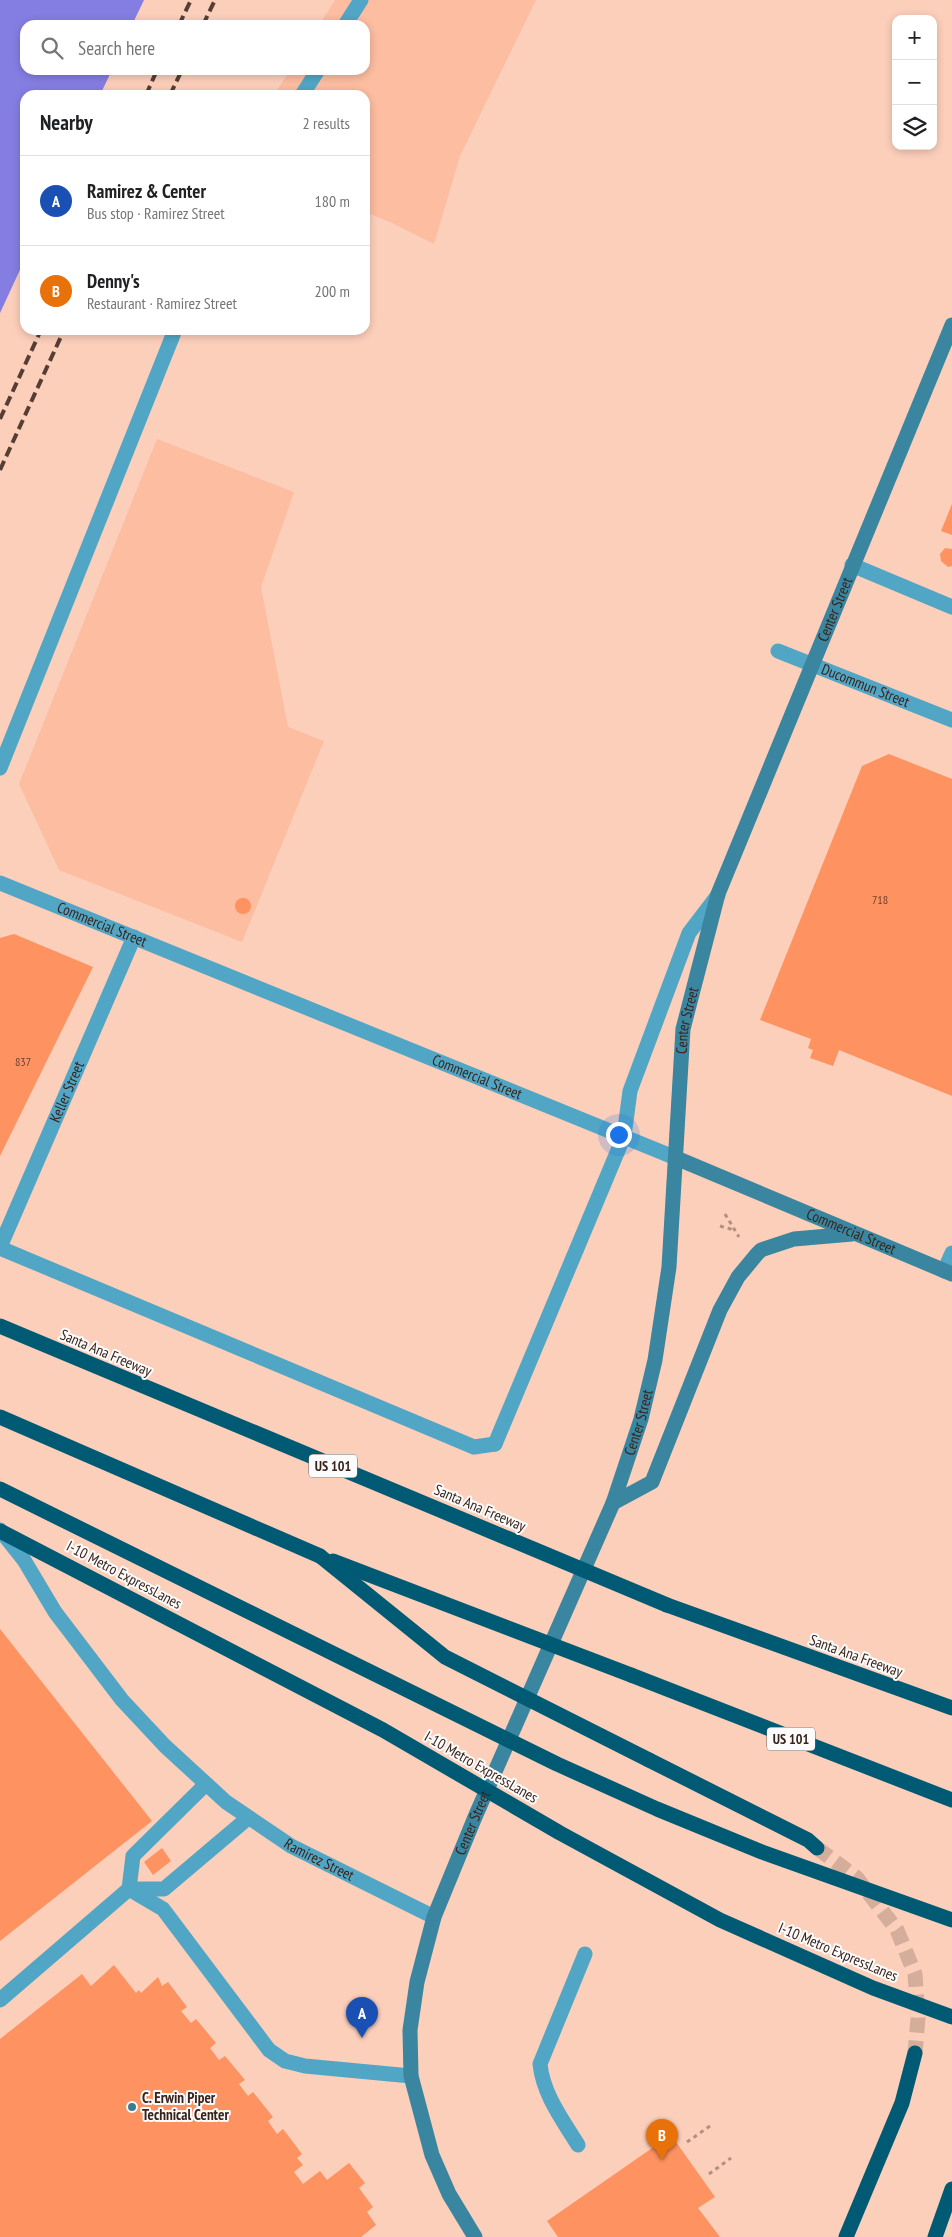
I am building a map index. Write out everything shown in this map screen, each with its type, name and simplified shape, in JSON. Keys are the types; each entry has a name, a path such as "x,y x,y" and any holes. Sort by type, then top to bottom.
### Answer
{"highway":[{"name":"Santa Ana Freeway","path":"0,1326 667,1605 952,1708"},
{"name":"US 101","path":"0,1417 320,1556 952,1800"},
{"name":"I-10 Metro ExpressLanes","path":"0,1489 557,1764 657,1809 762,1852 952,1920"},
{"name":"I-10 Metro ExpressLanes","path":"0,1530 383,1730 560,1834 720,1920 873,1988 952,2017"},
{"path":"320,1556 445,1657 808,1840 817,1848"},
{"path":"926,1700 952,1700"},
{"path":"846,2237 902,2103 915,2053"},
{"path":"935,2237 952,2189"}],"main road":[{"name":"Center Street","path":"434,1917 479,1808 613,1504 641,1419 655,1360 669,1267 683,1028 718,894 952,324"},
{"name":"Commercial Street","path":"676,1158 948,1273"},
{"path":"613,1504 652,1482 720,1310 738,1277 757,1254 761,1250 794,1239 852,1234"},
{"path":"434,1917 415,1992 410,2030 411,2076 432,2155 449,2194 475,2237"}],"street":[{"path":"348,20 361,0"},
{"path":"305,90 315,75"},
{"path":"0,768 173,335"},
{"path":"852,565 952,607"},
{"name":"Ducommun Street","path":"778,651 952,720"},
{"name":"Commercial Street","path":"0,883 676,1158"},
{"name":"Center Street","path":"0,1247 474,1447 496,1444 624,1136 630,1091 689,933 718,894"},
{"name":"Keller Street","path":"0,1247 134,937"},
{"path":"948,1273 952,1253"},
{"name":"Ramirez Street","path":"0,1530 24,1560 55,1612 122,1700 165,1746 226,1802 292,1846 434,1917"},
{"path":"129,1889 133,1856 206,1784"},
{"path":"0,2000 129,1889 164,1889 248,1818"},
{"path":"129,1889 163,1909 269,2050 285,2061 305,2066 411,2076"},
{"path":"578,2145 547,2092 541,2077 540,2064 585,1954"}],"path":[{"path":"725,1214 739,1237"},
{"path":"720,1226 734,1230"},
{"path":"687,2142 710,2126"},
{"path":"709,2174 731,2158"}],"shaded area":[{"path":"0,0 144,0 134,20 20,20 20,75 110,75 102,90 20,90 20,270 0,313"},
{"path":"335,0 536,0 460,156 434,244 370,214 370,90 277,90 287,75 370,75 370,20 322,20"},
{"path":"157,439 294,492 261,587 288,727 324,741 242,942 59,870 19,784"}],"building":[{"path":"952,504 952,535 941,531"},
{"path":"945,548 952,549 952,566 948,567 941,561 940,554"},
{"path":"889,754 952,779 952,1096 839,1050 833,1066 810,1058 813,1050 808,1048 811,1039 760,1020 862,766"},
{"path":"240,898 246,898 251,903 249,912 240,914 235,909 235,903"},
{"path":"14,934 93,967 0,1156 0,938"},
{"path":"0,1629 152,1821 0,1941"},
{"path":"162,1848 171,1861 153,1875 144,1862"},
{"name":"C. Erwin Piper Technical Center","path":"114,1965 136,1993 139,1990 141,1993 158,1977 162,1986 168,1982 187,2007 181,2011 191,2023 196,2019 216,2043 210,2048 219,2060 225,2056 245,2080 239,2084 248,2096 253,2092 273,2117 268,2121 277,2134 283,2129 302,2154 297,2158 303,2165 294,2172 303,2184 320,2171 327,2180 349,2163 365,2183 359,2188 373,2207 367,2212 376,2225 361,2237 0,2237 0,2039 82,1974 91,1986"},
{"path":"671,2135 715,2197 698,2208 720,2237 558,2237 547,2221"}],"tunnel":[{"path":"817,1848 857,1878 897,1930 915,1974 918,2018 915,2053"}],"railway":[{"path":"181,20 191,0"},
{"path":"205,20 215,0"},
{"path":"148,90 155,75"},
{"path":"172,90 180,75"},
{"path":"0,419 39,335"},
{"path":"0,470 62,335"}],"place":[{"name":"Ramirez & Center","path":"362,2038"},
{"name":"C. Erwin Piper Technical Center","path":"132,2107"},
{"name":"Denny's","path":"662,2160"}]}
